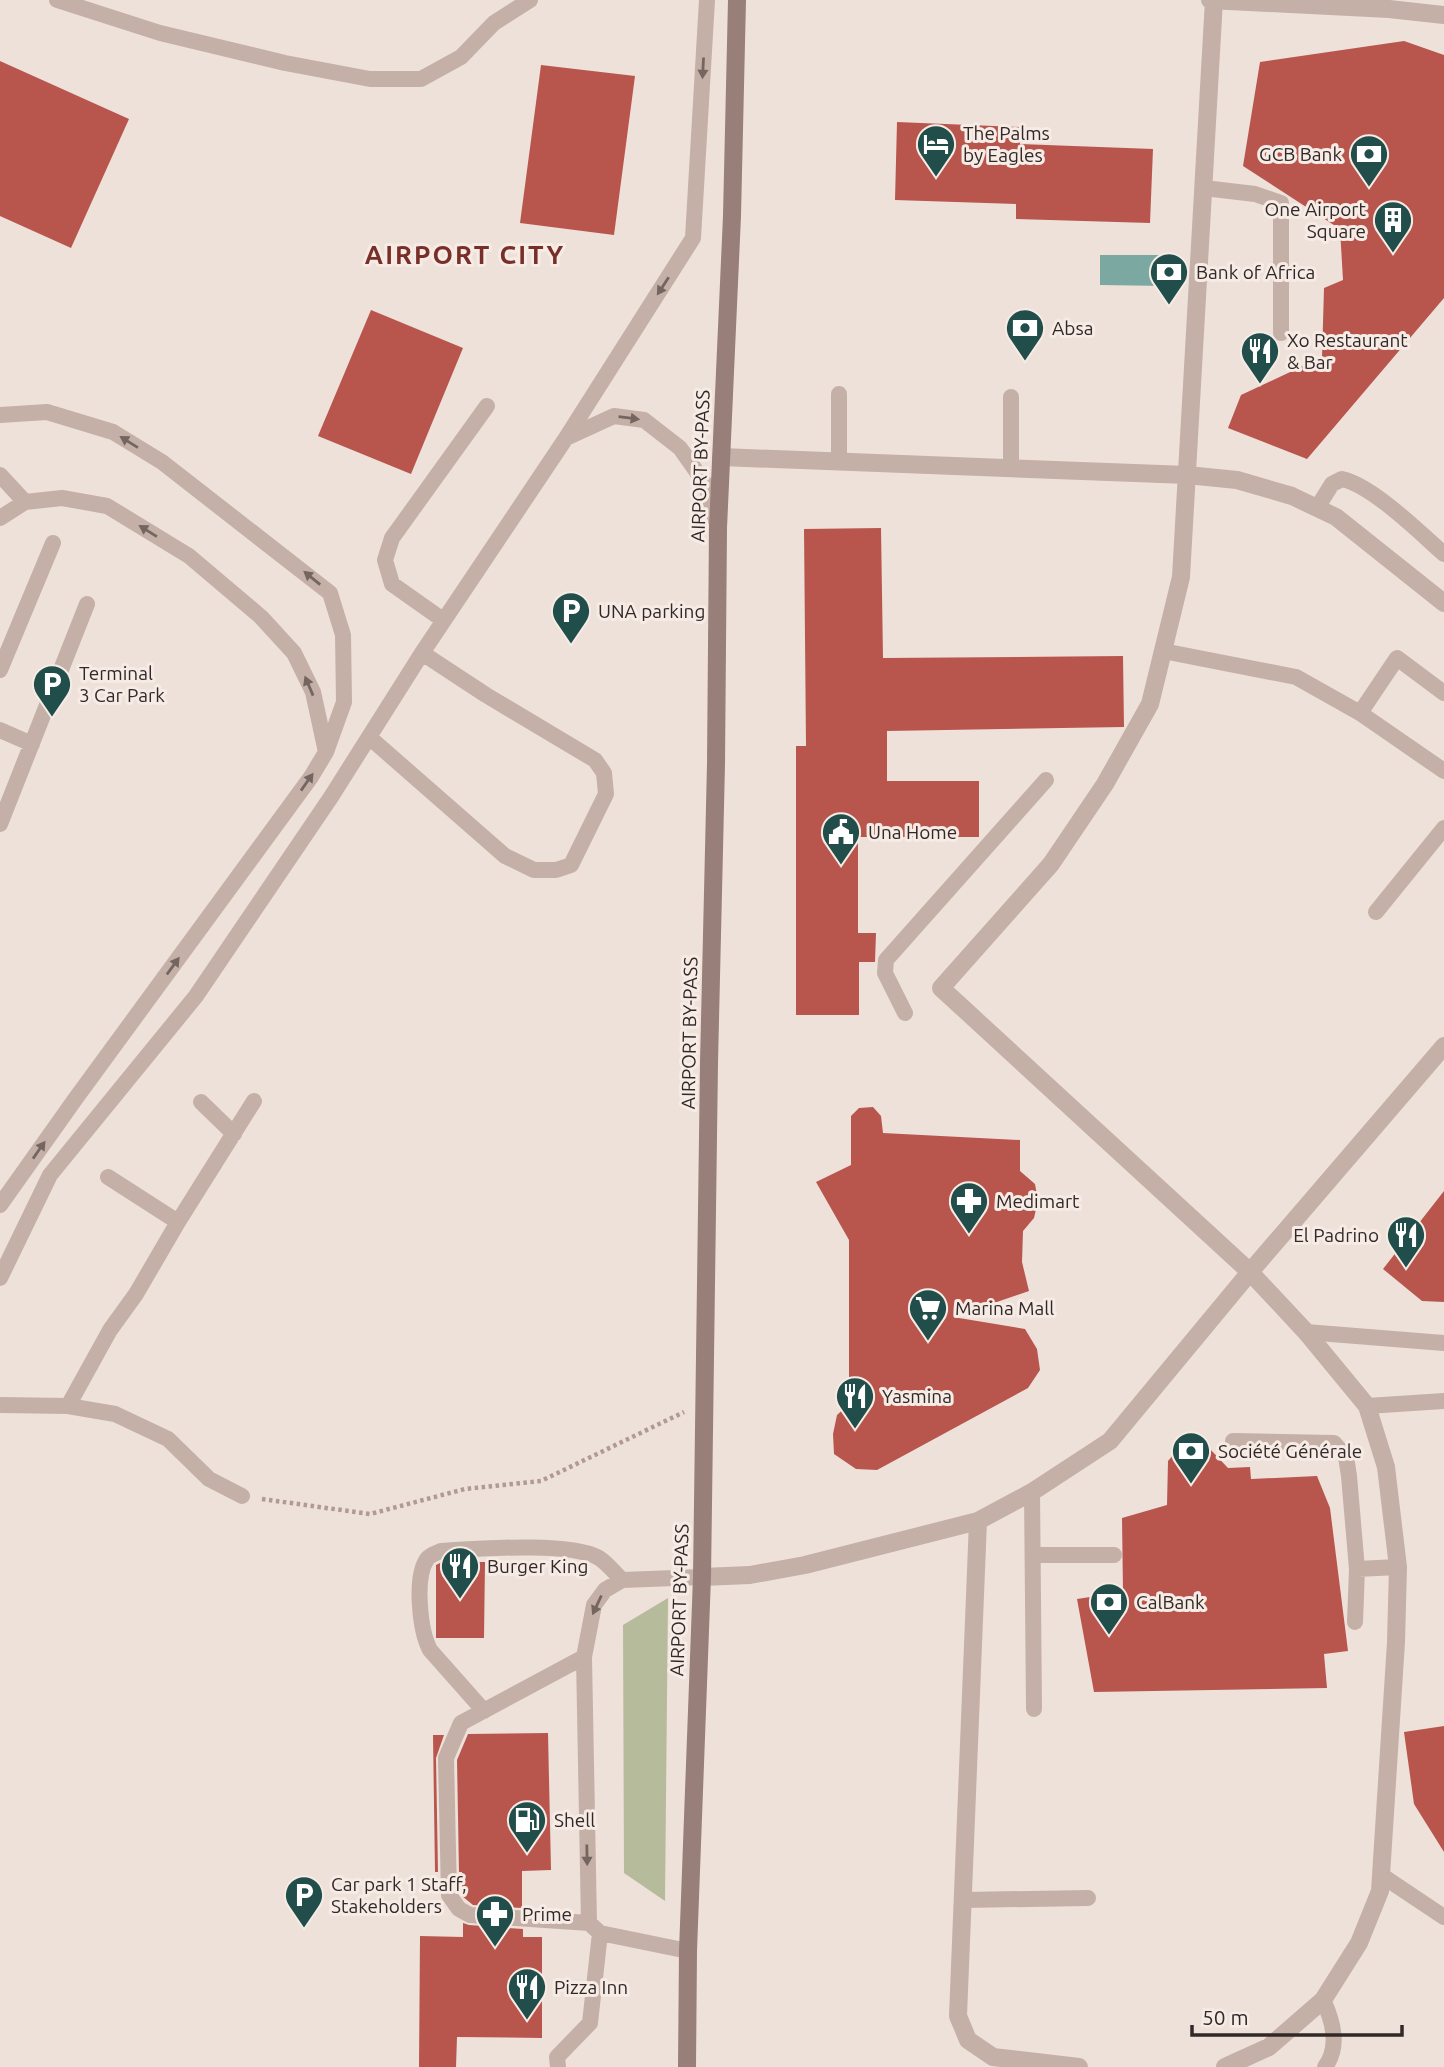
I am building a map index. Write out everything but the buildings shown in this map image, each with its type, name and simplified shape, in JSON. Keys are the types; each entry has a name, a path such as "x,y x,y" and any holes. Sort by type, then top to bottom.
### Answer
{"main road":[{"name":"AIRPORT BY-PASS","path":"687,2067 688,1951 702,1577 718,528 732,216 737,0"}],"street":[{"path":"1225,2067 1269,2047 1323,2000 1359,1943 1380,1891 1396,1642 1398,1567 1386,1467 1367,1406 1306,1332 1250,1272 942,988 1051,864 1105,784 1150,704 1181,577 1212,0 1389,9 1444,15"},
{"path":"721,457 1187,475 1237,480 1292,496 1336,517 1444,603"},
{"path":"702,1577 750,1575 805,1565 978,1521 1032,1492 1110,1441 1444,1045"},
{"path":"978,1521 958,2015 968,2040 993,2057 1079,2067"}],"lane":[{"path":"57,0 160,33 285,64 370,79 421,79 461,57 495,23 530,0"},
{"path":"0,1278 50,1175 196,996 331,797 693,239 707,0"},
{"path":"1204,188 1255,194 1282,203 1281,333"},
{"path":"839,394 839,461"},
{"path":"1011,468 1012,397"},
{"path":"443,621 392,584 385,560 393,538 487,406"},
{"path":"0,415 47,412 113,432 162,462 330,593 343,635 344,702 326,752 311,777 0,1205"},
{"path":"566,438 614,416 644,420 680,448 706,485 718,528"},
{"path":"0,475 25,502"},
{"path":"1317,508 1332,484 1342,479 1355,482 1397,513 1444,554"},
{"path":"0,518 25,502 62,498 107,506 189,556 261,617 294,653 313,692 326,752"},
{"path":"0,670 53,544"},
{"path":"0,824 87,604"},
{"path":"1163,651 1296,677 1360,713 1444,771"},
{"path":"369,737 505,856 534,870 556,870 571,865 606,794 604,773 595,760 422,653"},
{"path":"1360,713 1397,658 1444,693"},
{"path":"0,730 32,744"},
{"path":"905,1013 885,973 886,960 1046,780"},
{"path":"1376,912 1444,828"},
{"path":"68,1406 110,1330 136,1294 254,1101"},
{"path":"201,1102 234,1134"},
{"path":"108,1177 178,1222"},
{"path":"1306,1332 1444,1343"},
{"path":"1367,1406 1444,1401"},
{"path":"0,1405 68,1406 115,1414 168,1439 209,1479 242,1496"},
{"path":"1233,1441 1334,1443 1346,1457 1357,1569 1355,1622"},
{"path":"1032,1492 1034,1709"},
{"path":"484,1711 424,1640 420,1603 421,1573 428,1558 441,1550 572,1550 598,1557 622,1580"},
{"path":"1032,1555 1114,1555"},
{"path":"1357,1569 1398,1567"},
{"path":"558,2067 557,2057 590,2023 594,1928 584,1657 594,1605 605,1591 622,1580 702,1577"},
{"path":"584,1657 461,1723 446,1758 449,1895 459,1909 470,1915 594,1928 688,1951"},
{"path":"1381,1875 1444,1917"},
{"path":"962,1900 1088,1898"},
{"path":"1323,2000 1333,2020 1333,2057 1325,2067"}],"path":[{"path":"242,1496 370,1514 465,1489 541,1481 704,1403"}],"green space":[{"path":"668,1598 665,1901 624,1873 623,1625"}],"water":[{"path":"1100,255 1167,255 1167,286 1100,285"}],"place":[{"name":"The Palms by Eagles","path":"936,178"},
{"name":"GCB Bank","path":"1369,188"},
{"name":"One Airport Square","path":"1393,254"},
{"name":"Bank of Africa","path":"1169,306"},
{"name":"Absa","path":"1025,362"},
{"name":"Xo Restaurant & Bar","path":"1260,385"},
{"name":"UNA parking","path":"571,645"},
{"name":"Terminal 3 Car Park","path":"52,718"},
{"name":"Una Home","path":"841,866"},
{"name":"Medimart","path":"969,1235"},
{"name":"El Padrino","path":"1406,1269"},
{"name":"Marina Mall","path":"928,1342"},
{"name":"Yasmina","path":"855,1430"},
{"name":"Société Générale","path":"1191,1485"},
{"name":"Burger King","path":"460,1600"},
{"name":"CalBank","path":"1109,1636"},
{"name":"Shell","path":"527,1854"},
{"name":"Car park 1 Staff, Stakeholders","path":"304,1929"},
{"name":"Prime","path":"495,1948"},
{"name":"Pizza Inn","path":"527,2021"}],"district":[{"name":"AIRPORT CITY","path":"465,254"}]}
